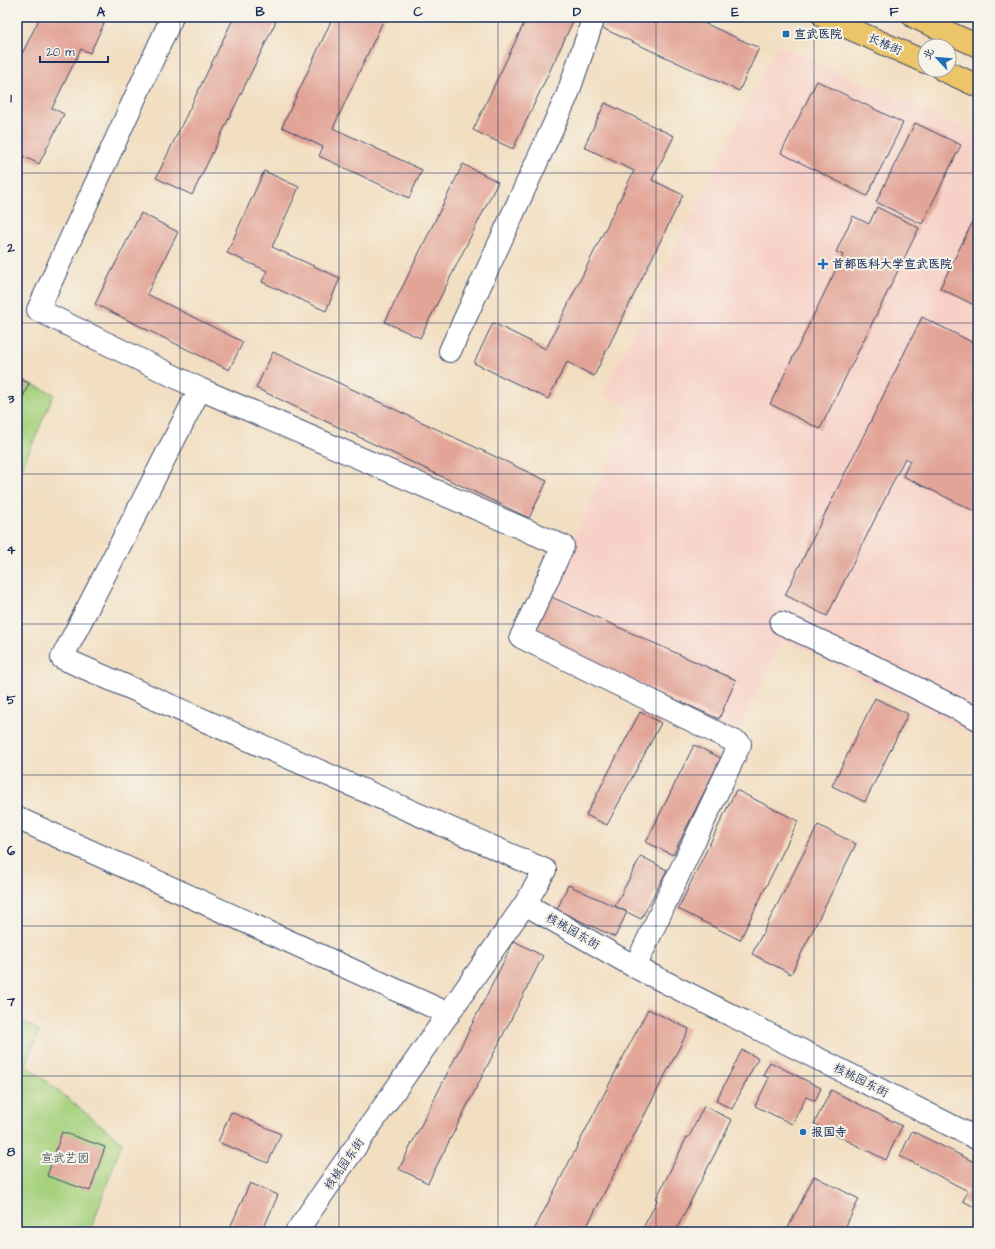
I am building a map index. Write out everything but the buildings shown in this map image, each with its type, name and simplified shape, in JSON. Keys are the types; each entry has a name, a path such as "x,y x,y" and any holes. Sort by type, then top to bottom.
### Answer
{"main road":[{"name":"长椿街","path":"824,17 917,58"},
{"path":"914,17 978,46"},
{"path":"957,76 978,86"}],"street":[{"path":"172,17 38,310 200,389 563,546 521,638 740,744 635,967"},
{"path":"450,351 567,96 594,17"},
{"path":"200,389 62,658 545,870 525,904"},
{"path":"781,623 856,658 978,719"},
{"path":"17,818 449,1014"},
{"name":"核桃园东街","path":"296,1232 525,904 635,967 978,1139"}],"shaded area":[{"name":"首都医科大学宣武医院","path":"777,45 978,134 978,737 783,639 737,734 528,636 633,409 603,394"}],"green space":[{"path":"17,378 54,394 17,480"},
{"name":"宣武艺园","path":"17,1018 39,1031 26,1065 122,1142 90,1232 17,1232"}],"place":[{"name":"宣武医院","path":"786,34"},
{"name":"首都医科大学宣武医院","path":"823,264"},
{"name":"报国寺","path":"803,1132"}]}
